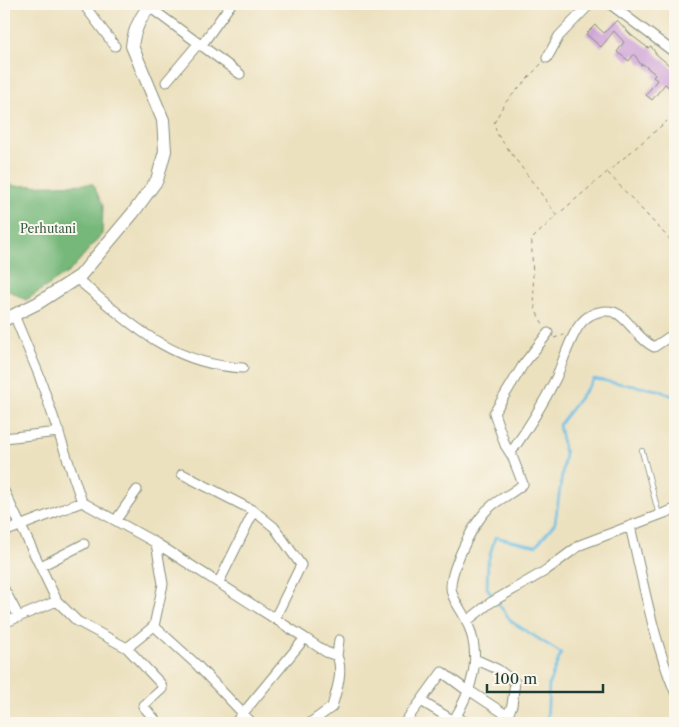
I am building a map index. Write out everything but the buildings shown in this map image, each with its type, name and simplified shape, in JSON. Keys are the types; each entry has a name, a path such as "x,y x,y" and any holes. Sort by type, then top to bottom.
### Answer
{"street":[{"path":"86,4 87,9 115,46"},
{"path":"166,82 199,45 231,4"},
{"path":"547,58 559,36 590,4"},
{"path":"610,4 675,53"},
{"path":"240,74 199,45 150,5 138,22 133,34 132,46 163,120 166,143 162,166 155,184 86,271 62,290 9,318 39,375 82,502 156,543 326,652 336,656 340,662 340,674 332,707 310,723"},
{"path":"77,279 140,330 175,352 217,367 243,368"},
{"path":"512,456 512,451 540,412 582,322 605,310 617,313 638,336 654,347 675,333"},
{"path":"454,720 470,691 475,659 474,640 451,588 453,574 481,516 503,496 523,484 512,456 505,445 494,413 523,365 548,333"},
{"path":"4,438 59,432"},
{"path":"182,474 254,511 274,527 300,563 275,618"},
{"path":"116,520 137,490"},
{"path":"4,491 57,600 77,621 127,648 162,687 143,706 158,723"},
{"path":"4,532 82,502"},
{"path":"467,621 490,602 545,571 580,545 675,509"},
{"path":"218,582 254,511"},
{"path":"630,526 657,640 673,679 675,692"},
{"path":"127,648 154,626 163,584 156,543"},
{"path":"41,566 84,544"},
{"path":"4,589 19,617"},
{"path":"4,623 57,600"},
{"path":"154,626 196,664 252,723"},
{"path":"235,723 305,638"},
{"path":"336,656 339,640"},
{"path":"404,723 442,672 470,691 506,720 512,705 515,686 513,680 475,659"},
{"path":"421,701 454,720 466,723"}],"lane":[{"path":"642,451 659,515"}],"path":[{"path":"547,58 504,104 494,123 497,134 556,216"},
{"path":"577,330 556,338 548,333 536,309 534,262 530,244 534,237 556,216 667,121"},
{"path":"607,172 675,245"}],"green space":[{"name":"Perhutani","path":"4,177 13,186 93,184 103,206 102,234 70,271 26,300 4,288"}],"waterway":[{"path":"494,598 487,588 488,562 495,537 536,546 555,523 565,454 559,425 594,379 658,390 675,397"},
{"path":"497,602 512,622 561,653 549,684 547,723"}]}
